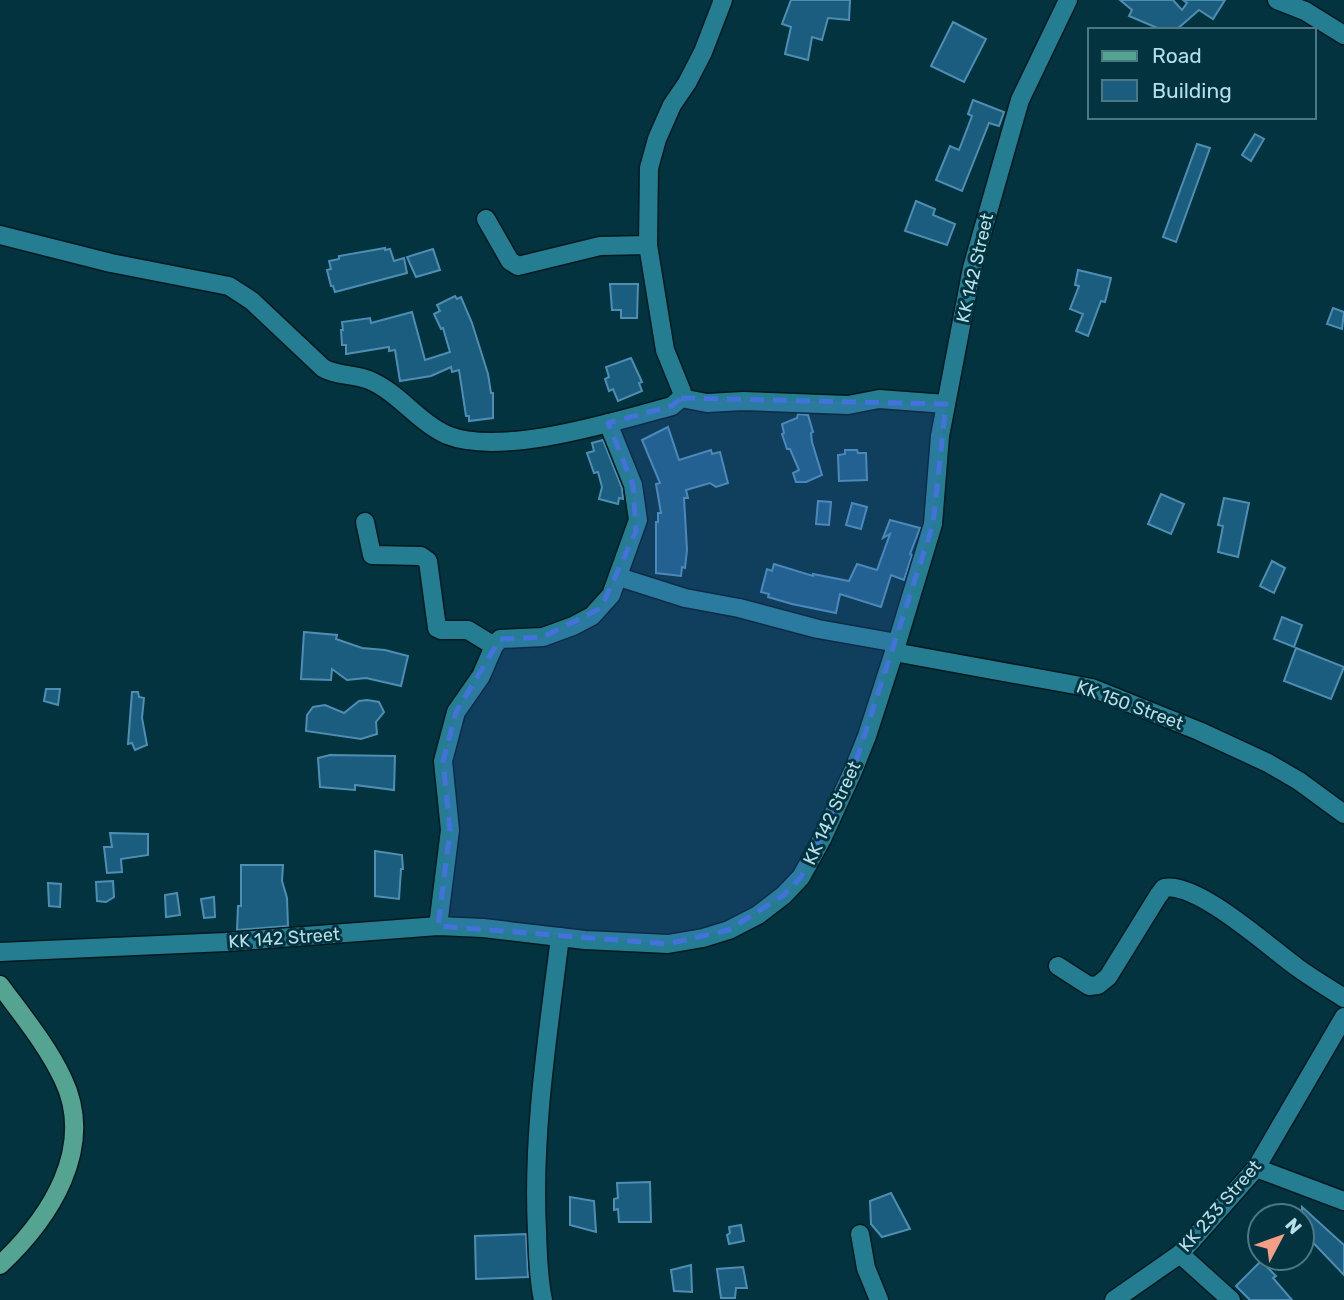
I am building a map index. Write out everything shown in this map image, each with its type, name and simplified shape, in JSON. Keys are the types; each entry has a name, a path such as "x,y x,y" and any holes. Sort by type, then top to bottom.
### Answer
{"main road":[{"path":"0,985 47,1051 64,1080 74,1112 74,1134 66,1175 58,1192 42,1218 0,1265"}],"street":[{"path":"0,235 111,263 229,286 252,301 329,372 369,380 435,428 460,439 536,439 672,406 681,398 682,392 665,350 648,244 649,168 657,139 672,105 703,52 723,0"},
{"name":"KK 142 Street","path":"0,952 226,942 438,926 668,944 729,930 758,915 785,895 801,877 812,858 853,771 896,648 933,524 940,436 972,268 1020,100 1068,0"},
{"path":"1277,0 1305,11 1344,35"},
{"path":"486,219 510,261 518,266 600,246 648,244"},
{"path":"681,398 707,403 743,401 848,405 879,399 946,404"},
{"path":"438,926 450,830 443,761 456,712 481,676 498,640 544,637 592,616 607,602 619,577 638,520 633,485 608,423"},
{"path":"365,522 372,555 421,556 428,561 437,628 468,630 494,646"},
{"name":"KK 150 Street","path":"619,577 685,598 739,608 896,648 1092,688 1199,731 1268,763 1333,804 1344,814"},
{"path":"1058,966 1089,986 1098,985 1108,977 1158,896 1164,888 1171,887 1190,892 1223,911 1299,969 1344,998"},
{"path":"543,1300 539,1281 535,1186 542,1080 560,937"},
{"name":"KK 233 Street","path":"1114,1300 1180,1254 1256,1168 1344,1017"},
{"path":"1256,1168 1344,1201"},
{"path":"860,1234 866,1268 879,1300"},
{"path":"1180,1254 1231,1300"}],"highlighted area":[{"path":"681,398 946,404 933,524 853,771 801,877 784,895 729,930 668,944 438,926 450,830 443,761 456,712 500,639 543,637 601,608 636,531 633,485 608,423 672,406"}],"building":[{"path":"791,0 850,0 849,20 828,18 822,40 812,37 808,60 785,54 791,27 782,24"},
{"path":"1120,0 1173,0 1182,10 1187,3 1183,0 1225,0 1213,19 1199,10 1178,28 1157,28 1129,16 1132,10"},
{"path":"953,22 986,39 964,82 931,66"},
{"path":"973,100 1004,112 999,126 989,123 962,191 936,180 950,146 959,150 972,116 968,114"},
{"path":"1255,134 1264,139 1251,161 1242,155"},
{"path":"1197,144 1210,148 1176,242 1163,237"},
{"path":"916,201 935,209 933,215 955,224 947,245 905,231"},
{"path":"390,249 394,261 404,258 407,273 335,292 327,270 331,269 329,261 339,259 339,256"},
{"path":"433,249 440,270 416,277 407,257"},
{"path":"1078,270 1111,278 1105,302 1101,301 1088,336 1076,331 1083,314 1070,309 1079,286 1075,285"},
{"path":"610,284 638,284 637,318 621,318 621,310 612,310"},
{"path":"455,296 457,299 461,297 472,323 488,374 493,393 493,418 469,421 459,370 452,372 451,367 431,376 400,381 395,350 389,351 389,347 346,354 346,345 342,345 342,322 370,318 371,323 412,312 425,360 450,352 443,328 441,329 434,314 440,311 437,305"},
{"path":"1333,308 1344,312 1342,329 1327,324"},
{"path":"631,358 642,382 639,383 642,391 618,401 613,389 609,391 605,379 609,377 606,367"},
{"path":"798,414 808,415 813,432 812,442 822,475 806,482 796,482 793,473 799,470 782,434 782,424 797,418"},
{"path":"668,427 679,460 711,450 712,454 720,452 728,483 716,487 710,483 686,490 688,498 684,498 687,550 681,576 656,573 656,522 658,513 661,513 656,484 660,483 642,440"},
{"path":"603,440 622,488 623,499 619,498 618,504 599,499 602,487 598,472 594,473 587,453 594,451 592,443"},
{"path":"845,450 866,453 867,480 839,481 838,455 845,454"},
{"path":"1161,494 1184,504 1171,534 1148,524"},
{"path":"1224,498 1249,503 1238,557 1218,552 1223,526 1218,525"},
{"path":"818,501 831,502 829,525 816,524"},
{"path":"852,503 867,507 861,529 846,525"},
{"path":"890,520 920,528 904,580 891,575 881,607 840,594 836,613 792,604 768,597 769,594 761,592 767,569 772,571 774,564 813,576 849,581 857,564 877,570 890,534 883,538"},
{"path":"1272,561 1285,568 1274,593 1260,586"},
{"path":"1282,617 1302,625 1294,647 1274,639"},
{"path":"304,632 337,635 336,639 362,648 408,656 401,686 366,678 347,680 332,669 331,680 301,679"},
{"path":"1296,648 1344,667 1331,699 1284,681"},
{"path":"46,689 60,689 58,705 44,701"},
{"path":"132,692 138,692 139,697 144,698 142,718 147,745 135,750 132,743 128,744"},
{"path":"359,701 379,702 384,712 376,722 377,734 361,739 306,731 307,715 313,707 325,705 344,713"},
{"path":"330,755 395,756 394,790 355,785 355,790 320,787 318,758"},
{"path":"110,833 148,834 148,855 121,859 122,872 107,873 104,847 112,847"},
{"path":"375,851 402,855 399,899 375,896"},
{"path":"241,865 283,865 282,881 287,898 288,926 237,930 238,906 241,906"},
{"path":"113,881 114,897 106,902 97,901 96,882"},
{"path":"48,883 61,884 60,907 49,906"},
{"path":"177,893 180,915 166,917 165,895"},
{"path":"214,897 215,917 204,918 201,899"},
{"path":"650,1182 651,1222 619,1222 618,1209 614,1210 614,1199 618,1198 617,1183"},
{"path":"891,1193 910,1229 882,1237 871,1224 870,1201"},
{"path":"570,1197 594,1201 596,1232 570,1225"},
{"path":"1316,1220 1344,1245 1344,1275 1316,1246"},
{"path":"741,1225 744,1241 729,1244 729,1227"},
{"path":"526,1234 528,1277 476,1279 475,1236"},
{"path":"691,1265 692,1292 674,1291 671,1270"},
{"path":"743,1267 747,1288 736,1288 735,1298 721,1298 717,1269"},
{"path":"1250,1272 1272,1272 1276,1276 1273,1278 1292,1300 1250,1300 1236,1286"}]}
